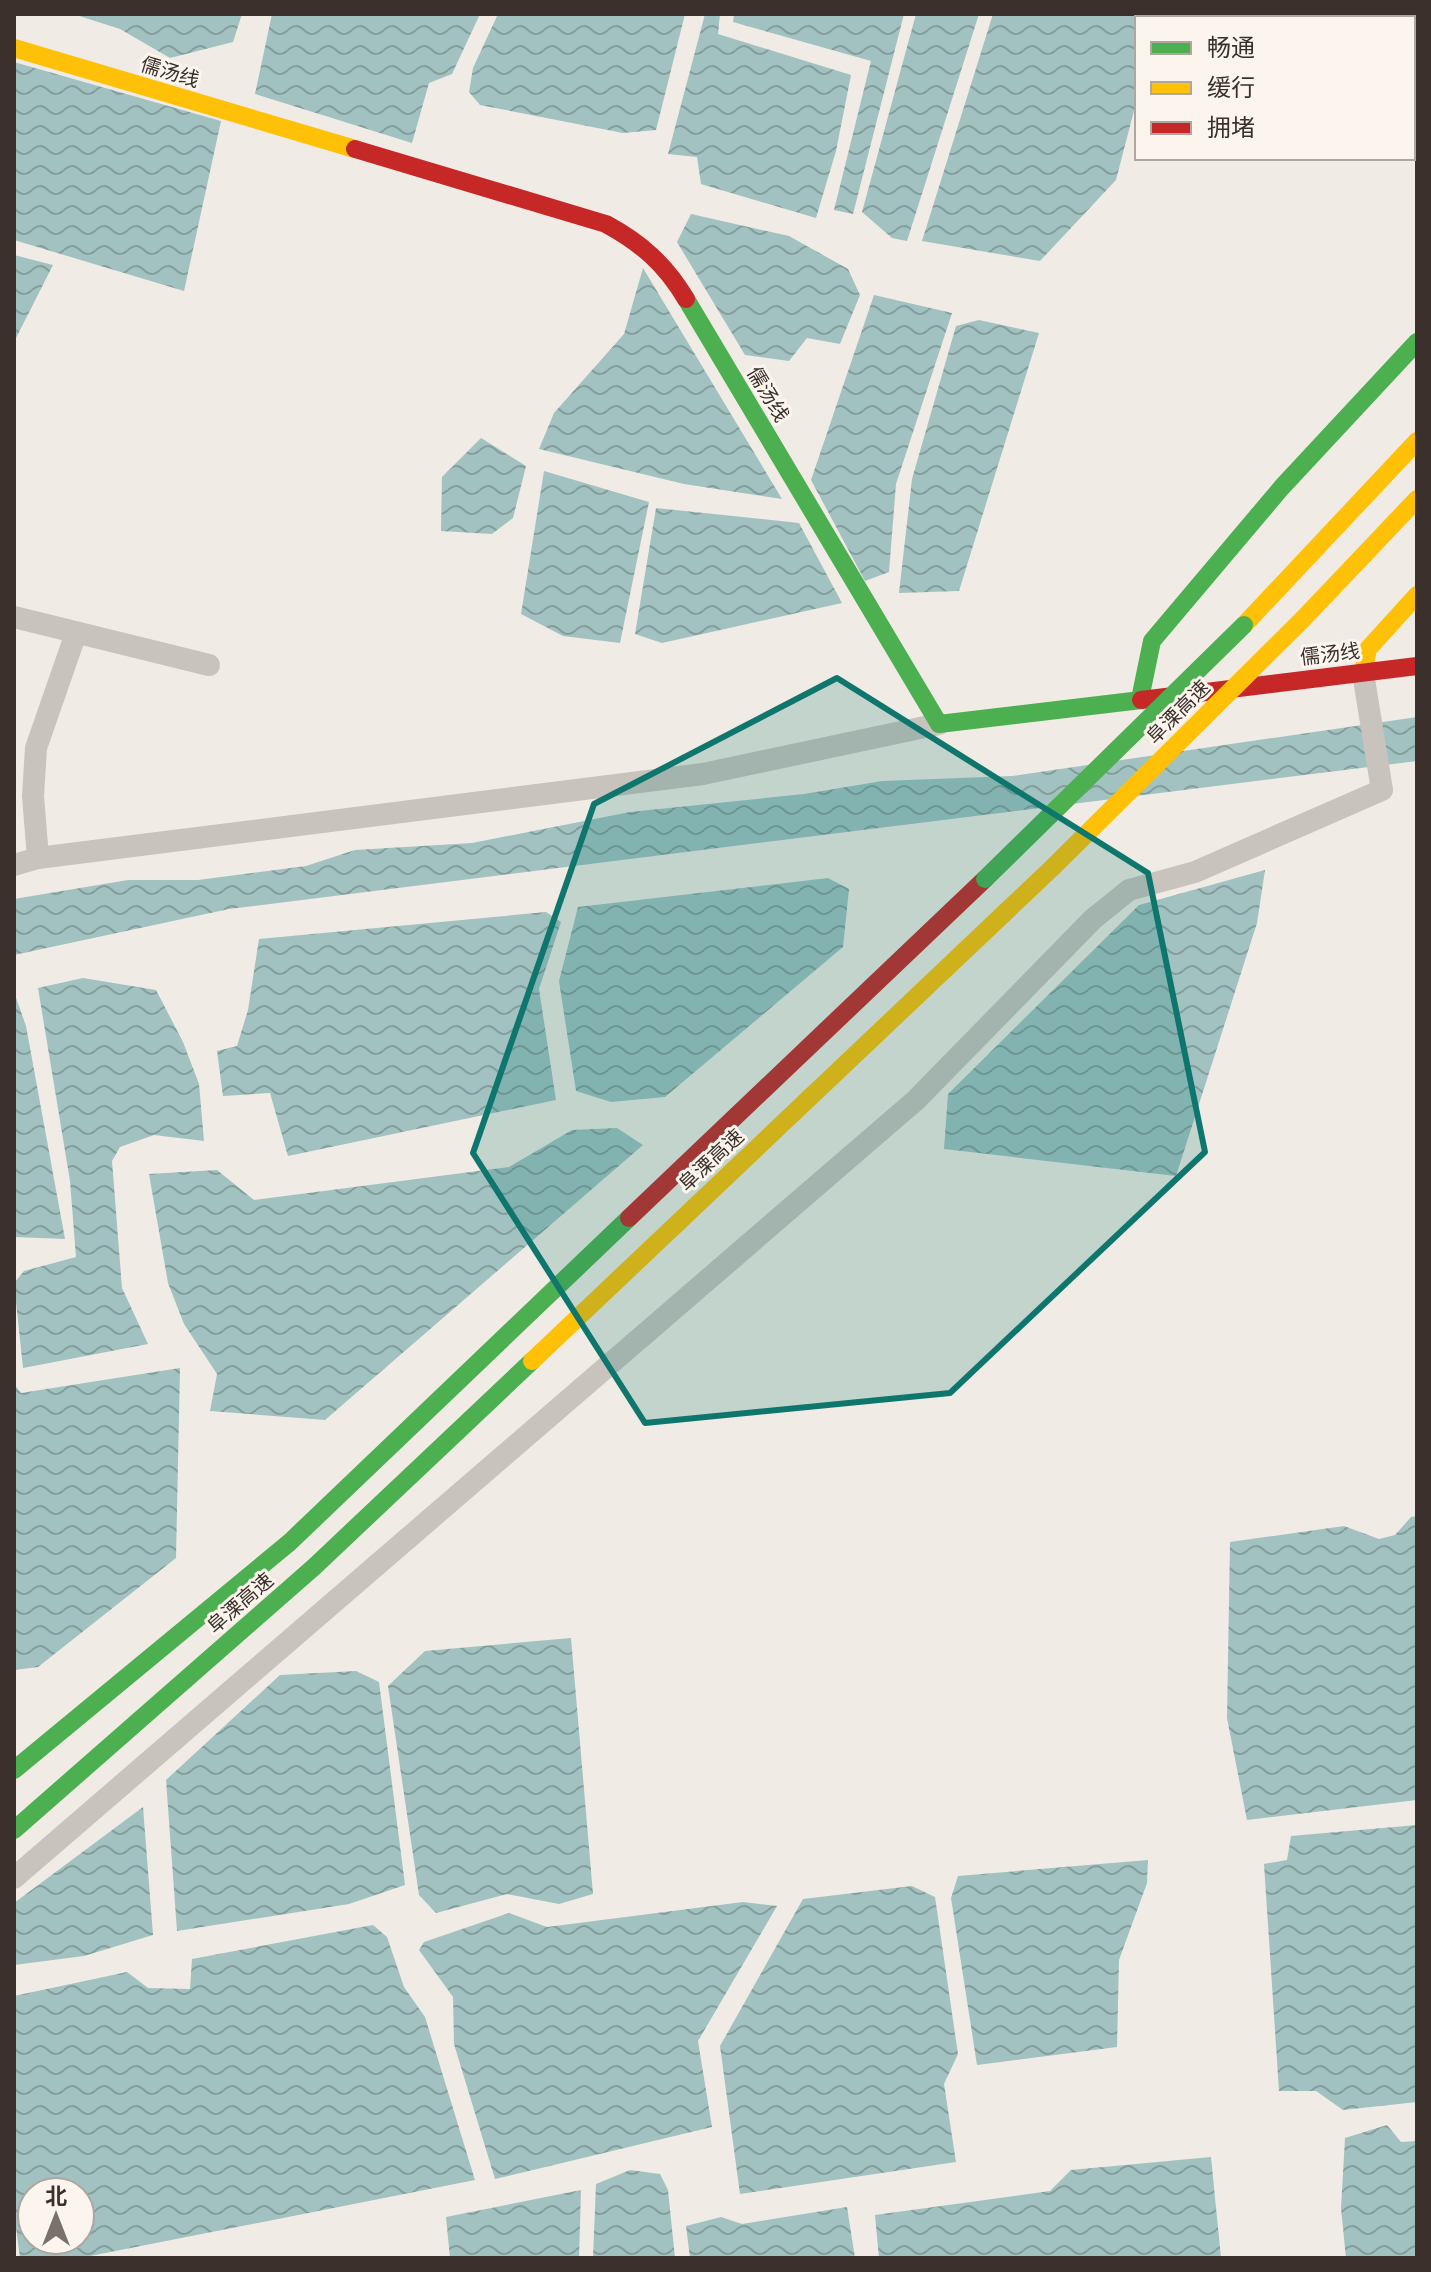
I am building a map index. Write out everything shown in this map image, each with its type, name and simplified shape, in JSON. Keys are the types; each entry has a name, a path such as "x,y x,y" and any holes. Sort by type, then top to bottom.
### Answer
{"main road":[{"name":"儒汤线","path":"14,48 606,224 642,244 674,279 939,724 1417,666"},
{"path":"1140,699 1152,641 1282,487 1417,342"},
{"name":"阜溧高速","path":"14,1770 290,1542 985,879 1244,625 1417,441"},
{"name":"阜溧高速","path":"14,1830 314,1567 1052,868 1303,619 1417,499"},
{"path":"1363,673 1368,649 1417,595"}],"street":[{"path":"14,617 209,665"},
{"path":"38,858 33,796 36,748 76,633"},
{"path":"14,1878 916,1100 1093,919 1129,890 1195,872 1382,790 1363,673"},
{"path":"14,865 38,858 703,774 939,724"}],"highlighted area":[{"path":"837,678 1148,873 1205,1152 950,1393 645,1423 473,1153 594,804"}],"water":[{"path":"73,14 242,14 233,42 170,58 120,29"},
{"path":"272,14 480,14 452,74 429,83 412,143 255,94"},
{"path":"498,14 685,14 656,130 623,133 480,105 469,92 473,68"},
{"path":"705,14 720,14 718,34 851,75 836,151 816,218 701,184 697,157 668,154"},
{"path":"734,14 904,14 853,214 834,210 871,61 733,22"},
{"path":"916,14 979,14 907,241 892,238 862,212"},
{"path":"993,14 1159,15 1135,16 1135,107 1116,180 1040,261 922,241"},
{"path":"1417,14 1417,52 1415,16 1334,16"},
{"path":"14,62 221,121 184,291 14,240"},
{"path":"691,214 789,236 848,269 860,295 840,344 807,338 789,361 745,355 677,242"},
{"path":"14,255 53,265 14,342"},
{"path":"643,268 782,499 684,484 539,449 554,413 624,334"},
{"path":"874,295 952,313 896,484 889,572 865,581 811,480"},
{"path":"979,320 1039,333 959,591 899,593 912,479 956,326"},
{"path":"481,438 526,466 513,518 492,534 441,531 442,477"},
{"path":"544,471 649,502 620,643 563,636 521,614"},
{"path":"656,508 799,523 842,603 662,643 635,634"},
{"path":"1417,717 1417,761 229,909 14,955 14,899 128,880 198,880 306,866 355,850 472,843 630,812 804,794 882,781 1012,776"},
{"path":"1265,870 1257,923 1176,1176 944,1149 948,1094 1139,905"},
{"path":"828,878 849,889 843,947 665,1097 611,1102 576,1091 559,981 578,907"},
{"path":"546,912 561,922 539,989 556,1100 288,1156 270,1093 223,1096 217,1051 237,1046 248,1010 259,939"},
{"path":"83,978 156,990 183,1042 199,1084 204,1141 154,1135 120,1147 112,1161 122,1288 148,1344 23,1368 14,1283 24,1271 76,1257 70,1181 38,988"},
{"path":"14,992 26,1026 65,1239 14,1237"},
{"path":"617,1128 643,1145 325,1420 210,1411 217,1374 184,1324 168,1283 149,1174 217,1170 254,1200 509,1167 572,1130"},
{"path":"180,1368 176,1558 38,1667 14,1670 14,1384 21,1393"},
{"path":"1417,1516 1417,1800 1247,1820 1227,1718 1230,1542 1344,1526 1379,1539 1395,1535 1411,1517"},
{"path":"571,1638 593,1894 559,1904 507,1894 436,1913 419,1895 388,1686 425,1651"},
{"path":"356,1671 379,1682 405,1885 349,1904 177,1931 166,1780 280,1675"},
{"path":"143,1807 153,1935 84,1956 14,1965 14,1903"},
{"path":"1417,1825 1417,2102 1343,2110 1316,2091 1279,2091 1264,1864 1287,1860 1291,1836"},
{"path":"1148,1860 1147,1883 1119,1960 1117,2047 977,2065 951,1898 958,1876"},
{"path":"912,1886 935,1897 958,2054 944,2084 956,2162 740,2194 720,2046 803,1899"},
{"path":"743,1902 777,1906 698,2041 712,2127 495,2179 454,2044 453,1997 419,1950 424,1942 509,1913 547,1927"},
{"path":"373,1925 387,1937 404,1987 425,2017 475,2180 96,2255 96,2176 16,2176 16,2228 14,1996 127,1972 148,1988 190,1989 192,1959"},
{"path":"1387,2125 1401,2142 1417,2141 1417,2258 1346,2258 1341,2208 1345,2138"},
{"path":"1211,2157 1221,2258 879,2258 875,2215 1050,2191 1071,2170"},
{"path":"630,2170 660,2174 668,2190 675,2258 593,2258 596,2184"},
{"path":"581,2190 579,2258 450,2258 446,2217"},
{"path":"847,2207 855,2258 690,2258 686,2226 721,2217 742,2224"},
{"path":"20,2256 90,2256 80,2258"}],"traffic: fast":[{"path":"686,299 939,724 1141,700"},
{"path":"1140,699 1152,641 1282,487 1417,342"},
{"path":"985,879 1244,625"},
{"path":"14,1770 290,1542 629,1218"},
{"path":"14,1830 314,1567 532,1361"}],"traffic: slow":[{"path":"14,48 355,149"},
{"path":"1244,625 1417,441"},
{"path":"1303,619 1417,499"},
{"path":"1363,673 1368,649 1417,595"},
{"path":"1052,868 1303,619"},
{"path":"532,1361 1052,868"}],"traffic: jam":[{"path":"355,149 606,224 651,256 670,275 686,299"},
{"path":"1141,700 1417,666"},
{"path":"629,1218 985,879"}]}
